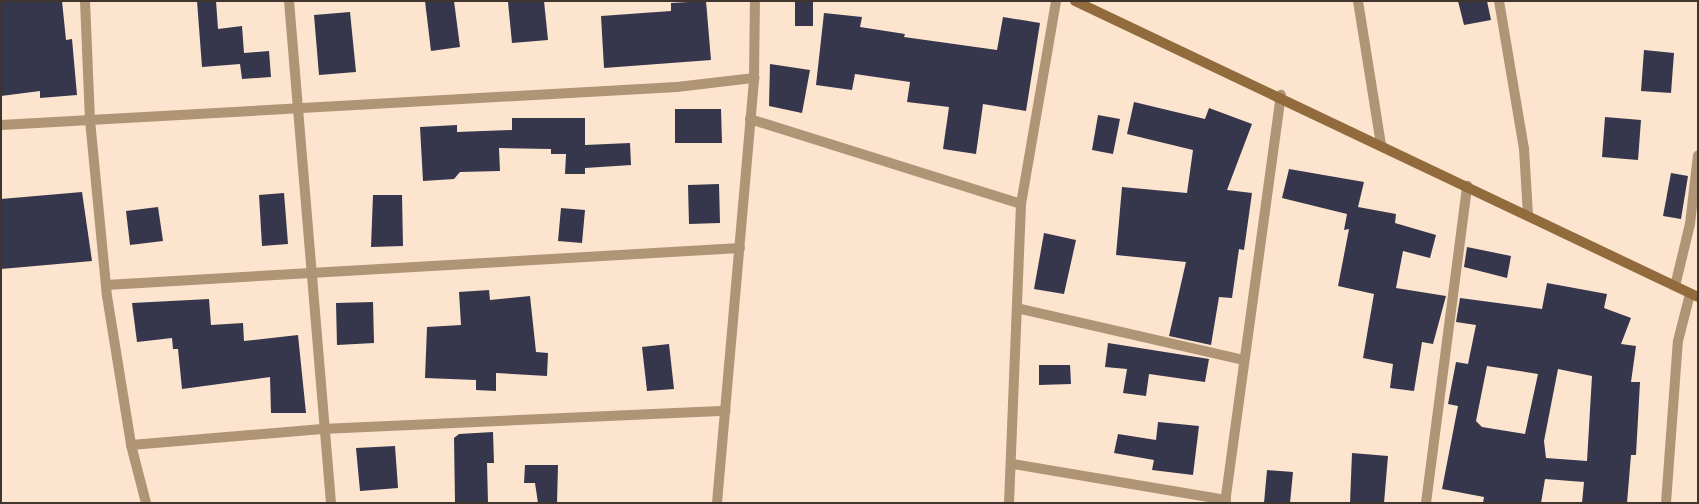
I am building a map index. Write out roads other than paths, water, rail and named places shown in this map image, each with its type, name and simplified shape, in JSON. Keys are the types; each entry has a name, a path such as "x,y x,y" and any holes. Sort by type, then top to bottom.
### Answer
{"street":[{"path":"85,1 90,120 106,285 131,445 146,503"},
{"path":"289,1 322,429 332,503"},
{"path":"717,503 754,78 755,1"},
{"path":"1009,503 1013,464 1021,204 1056,1"},
{"path":"1075,1 1281,95 1694,295 1678,340 1666,503"},
{"path":"1358,1 1381,144"},
{"path":"1499,1 1524,148 1528,215"},
{"path":"1,125 678,87 754,78"},
{"path":"1013,464 1225,501 1281,95"},
{"path":"750,118 1021,204"},
{"path":"1675,286 1690,224 1698,155"},
{"path":"1426,503 1468,186"},
{"path":"106,285 740,248"},
{"path":"1017,308 1244,360"},
{"path":"131,445 322,429 726,411"}]}
